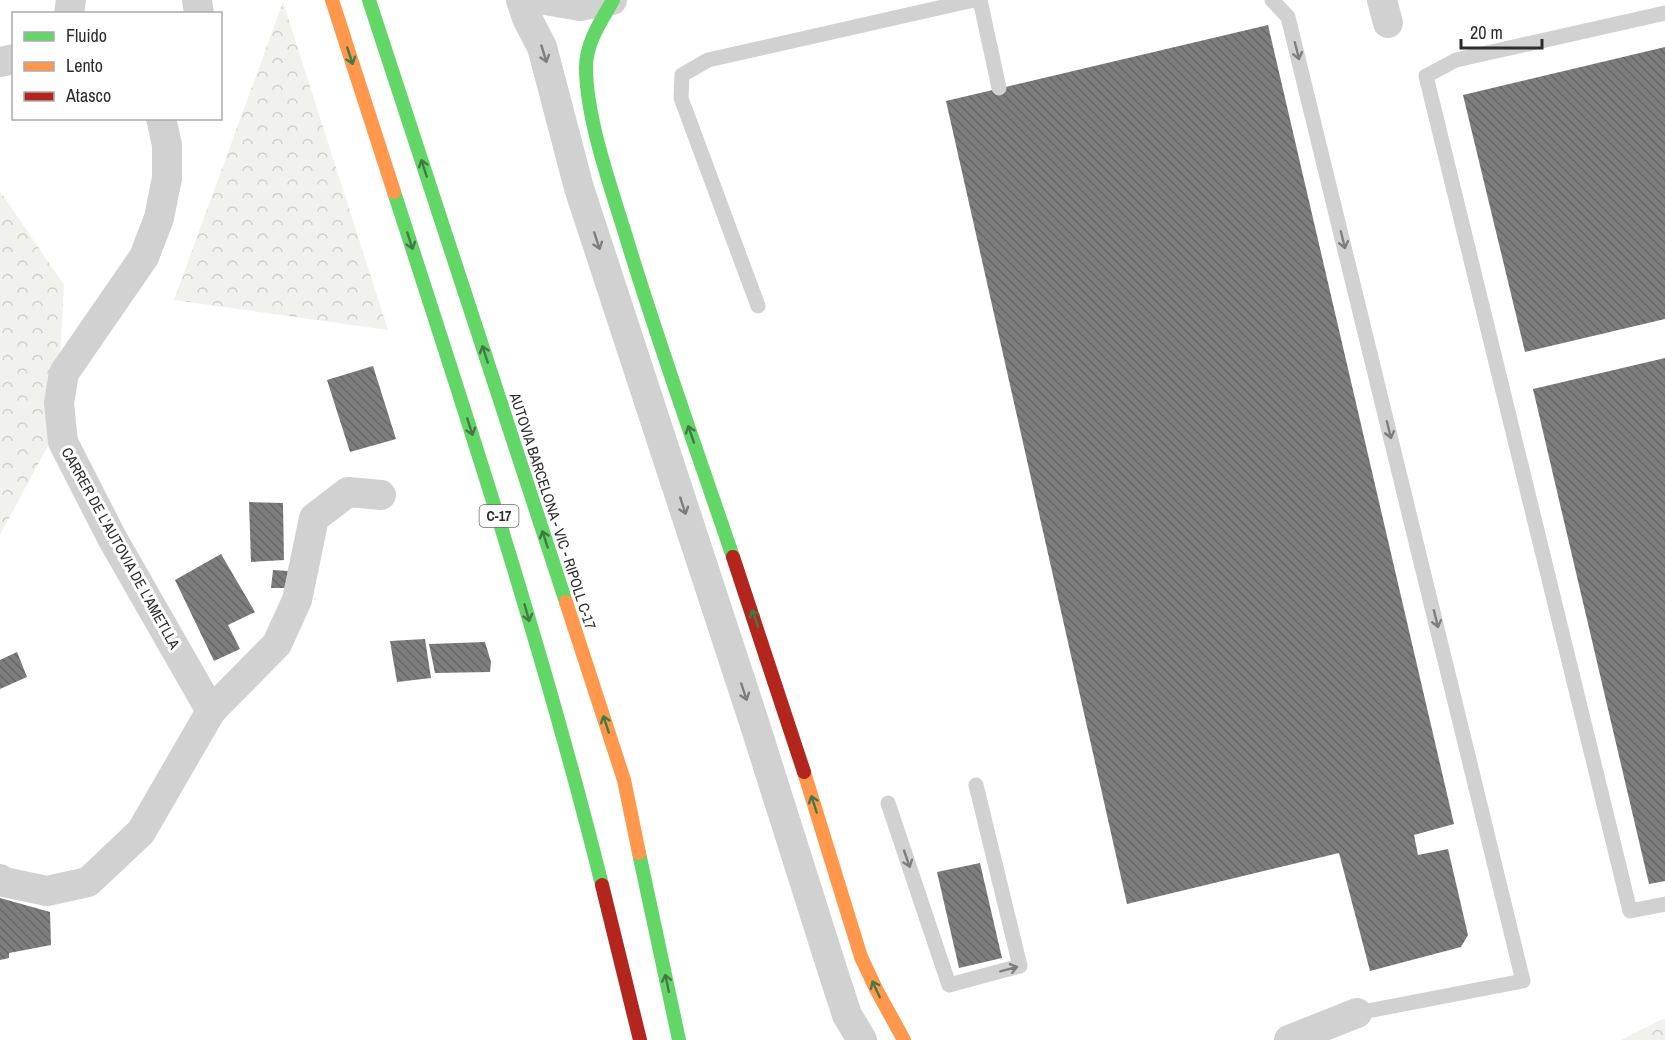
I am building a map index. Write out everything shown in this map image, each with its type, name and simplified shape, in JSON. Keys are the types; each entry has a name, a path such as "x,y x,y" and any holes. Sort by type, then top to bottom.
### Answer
{"main road":[{"name":"C-17","path":"332,0 495,504 583,808 640,1040"},
{"name":"AUTOVIA BARCELONA - VIC - RIPOLL C-17","path":"369,0 624,780 679,1040"},
{"path":"612,0 592,38 586,65 590,105 608,178 648,309 770,664 854,935 880,999 904,1040"}],"street":[{"path":"521,0 527,18 542,47 579,188 754,722 834,975 848,1015 862,1040"},
{"path":"545,0 580,6 612,0"},
{"name":"CARRER DE L'AUTOVIA DE L'AMETLLA","path":"161,120 167,145 167,178 159,218 144,257 64,373 59,403 63,442 112,538 211,711"},
{"path":"0,879 3,882 47,891 88,882 141,832 211,711 277,644 297,600 314,518 348,492 381,495"},
{"path":"1289,1040 1357,1013"}],"lane":[{"path":"758,306 681,98 682,75 708,60 974,0"},
{"path":"980,0 999,88"},
{"path":"1272,0 1288,17 1523,981 1357,1013"},
{"path":"1665,13 1456,60 1426,76 1630,911 1665,904"},
{"path":"888,803 949,985 1020,966 976,785"}],"green space":[{"path":"283,2 388,330 174,300"},
{"path":"0,191 64,285 56,431 0,535"},
{"path":"1665,1018 1665,1040 1621,1040"}],"building":[{"path":"1268,25 1454,824 1414,835 1418,855 1448,849 1468,935 1461,947 1370,971 1339,853 1127,904 946,101"},
{"path":"1665,47 1665,319 1525,352 1463,95"},
{"path":"1665,358 1665,881 1649,884 1533,389"},
{"path":"373,366 396,439 350,452 327,380"},
{"path":"249,502 283,503 284,560 251,562"},
{"path":"221,554 255,612 228,625 240,649 214,661 175,580"},
{"path":"273,570 289,571 288,588 271,588"},
{"path":"425,639 431,678 397,682 390,641"},
{"path":"485,642 491,662 490,672 435,673 429,644"},
{"path":"17,652 27,677 0,689 0,660"},
{"path":"980,863 1002,958 959,968 937,872"},
{"path":"0,898 50,912 51,945 9,953 9,958 0,960"}],"traffic: fast":[{"path":"369,0 566,602"},
{"path":"613,0 595,32 587,58 587,86 594,127 605,170 650,312 733,557"},
{"path":"394,192 530,623 602,885"},
{"path":"639,853 679,1040"}],"traffic: slow":[{"path":"332,0 394,192"},
{"path":"566,602 624,780 639,853"},
{"path":"804,772 861,957 904,1040"}],"traffic: jam":[{"path":"733,557 804,772"},
{"path":"602,885 640,1040"}]}
